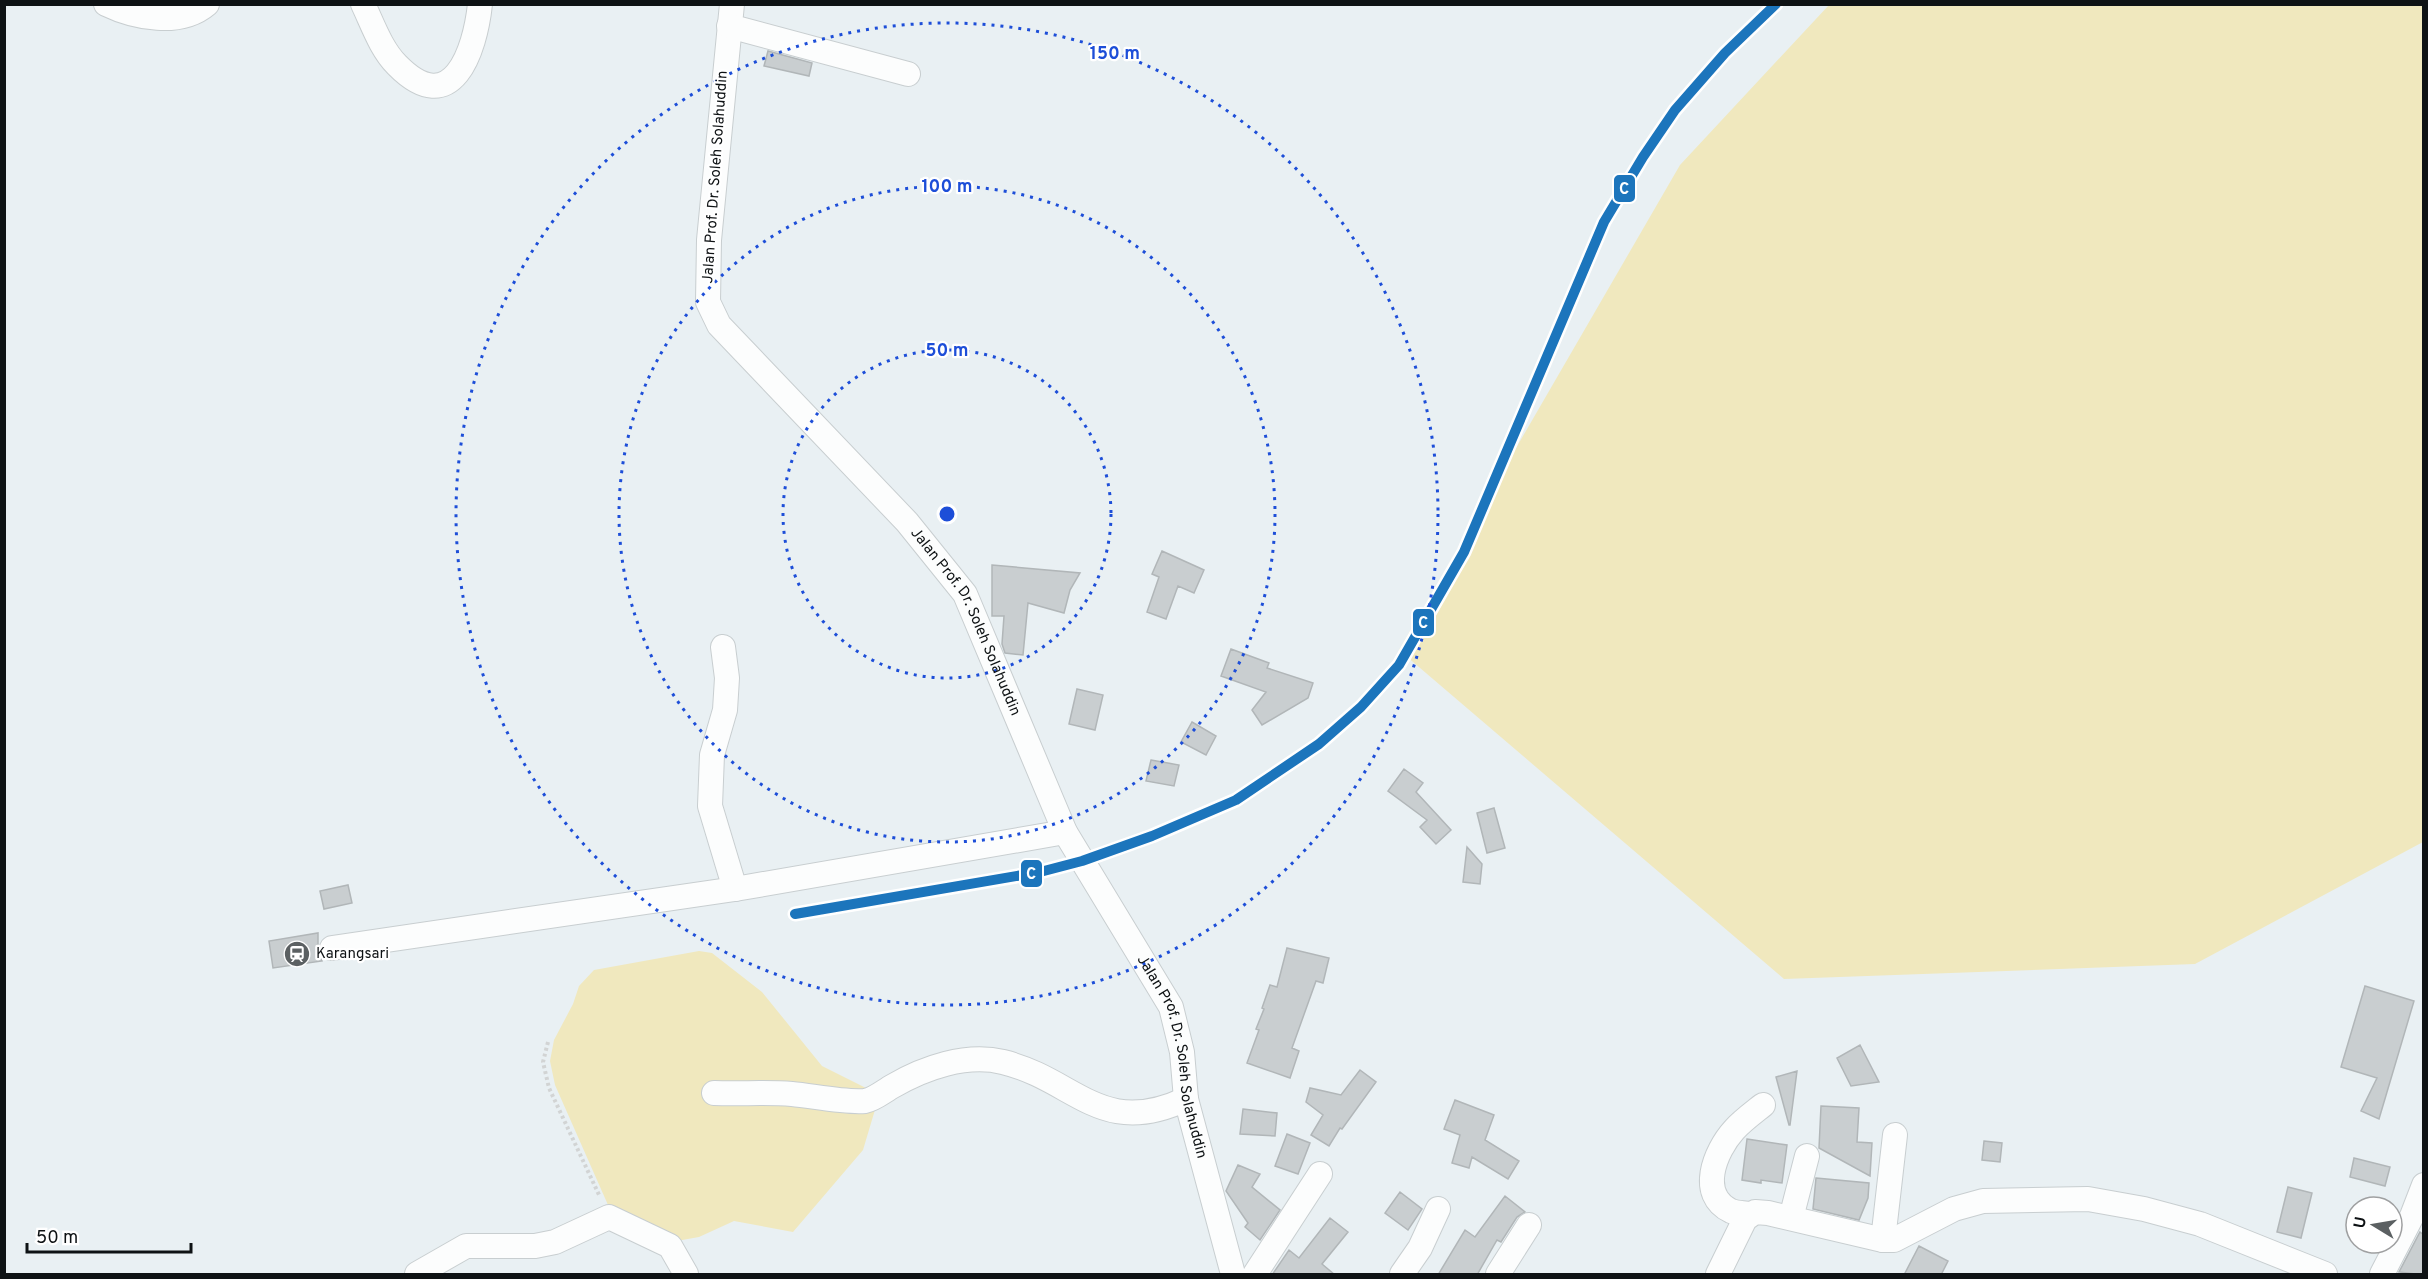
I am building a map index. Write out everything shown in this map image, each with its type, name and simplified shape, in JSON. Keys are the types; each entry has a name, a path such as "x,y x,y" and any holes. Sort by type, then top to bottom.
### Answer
{"street":[{"path":"106,4 142,16 175,19 200,10 207,4"},
{"path":"363,4 383,48 397,65 411,77 427,84 441,85 453,80 471,52 477,31 480,4"},
{"path":"730,15 908,74"},
{"name":"Jalan Prof. Dr. Soleh Solahuddin","path":"730,15 709,240 708,302 719,325 907,522 965,594 1065,832 1171,1007 1182,1052 1186,1099 1233,1275"},
{"path":"723,647 727,678 725,710 712,755 710,806 735,889"},
{"path":"332,948 735,889 1065,832"},
{"path":"714,1093 788,1094 865,1101 924,1071 951,1063 975,1060 1002,1062 1091,1103 1120,1112 1141,1113 1167,1107 1186,1099"},
{"path":"1763,1105 1734,1130 1712,1170 1712,1191 1719,1202 1731,1211 1749,1214 1761,1212 1883,1240 1894,1240 1906,1236 1954,1209 1983,1201 2088,1199 2144,1209 2200,1224 2325,1275"},
{"path":"1883,1240 1895,1135"},
{"path":"1791,1218 1807,1156"},
{"path":"1255,1275 1320,1174"},
{"path":"2382,1275 2412,1216 2424,1185"},
{"path":"1402,1275 1424,1240 1438,1209"},
{"path":"1718,1275 1749,1214"},
{"path":"417,1275 466,1246 535,1246 555,1242 609,1217 670,1246 686,1275"},
{"path":"1498,1275 1530,1225"}],"path":[{"path":"548,1042 543,1062 549,1088 609,1217"}],"shaded area":[{"path":"1829,5 2423,5 2423,842 2195,964 1784,979 1399,650 1680,165"},
{"path":"699,951 712,953 762,992 822,1066 870,1090 877,1103 863,1150 793,1232 734,1221 699,1237 671,1242 612,1214 555,1085 550,1061 554,1040 573,1004 579,986 594,970"}],"building":[{"path":"768,51 812,63 809,76 764,66"},
{"path":"1162,551 1204,570 1194,593 1178,586 1166,619 1147,612 1159,577 1152,574"},
{"path":"992,565 1080,573 1070,590 1064,613 1028,603 1023,655 1005,653 1002,644 1004,616 992,616"},
{"path":"1231,649 1269,663 1267,668 1313,683 1308,698 1262,725 1252,710 1266,692 1221,676"},
{"path":"1077,689 1103,695 1095,730 1069,724"},
{"path":"1192,722 1216,736 1206,755 1181,742"},
{"path":"1151,760 1179,765 1174,786 1146,781"},
{"path":"1404,769 1423,783 1416,792 1451,830 1436,844 1420,827 1427,820 1388,791"},
{"path":"1494,808 1505,848 1487,853 1477,813"},
{"path":"1467,847 1482,864 1480,884 1463,882"},
{"path":"348,885 352,903 324,909 320,891"},
{"path":"318,933 318,951 322,961 273,968 269,941"},
{"path":"1287,948 1329,958 1323,983 1316,981 1292,1048 1299,1051 1290,1078 1247,1063 1259,1030 1256,1029 1270,985 1277,987"},
{"path":"2365,986 2414,1001 2379,1119 2361,1111 2377,1078 2341,1067"},
{"path":"1860,1045 1879,1082 1851,1086 1837,1058"},
{"path":"1360,1070 1376,1082 1329,1146 1311,1135 1323,1115 1306,1102 1310,1088 1341,1095"},
{"path":"1797,1071 1790,1125 1789,1125 1776,1077"},
{"path":"1455,1100 1494,1115 1485,1140 1519,1161 1508,1179 1472,1157 1469,1168 1452,1163 1460,1135 1444,1129"},
{"path":"1821,1106 1859,1108 1857,1142 1872,1143 1870,1176 1819,1148"},
{"path":"1243,1109 1277,1113 1275,1136 1240,1134"},
{"path":"1287,1134 1310,1143 1298,1174 1275,1166"},
{"path":"1747,1139 1787,1145 1782,1183 1742,1180"},
{"path":"1984,1141 2002,1143 2000,1162 1982,1160"},
{"path":"2354,1158 2390,1167 2385,1186 2350,1177"},
{"path":"1238,1165 1260,1174 1252,1187 1280,1210 1260,1240 1245,1227 1248,1223 1226,1191"},
{"path":"1816,1178 1869,1183 1868,1198 1859,1220 1813,1209"},
{"path":"2288,1187 2312,1193 2301,1238 2277,1232"},
{"path":"1400,1192 1422,1209 1408,1230 1385,1213"},
{"path":"1505,1196 1525,1212 1517,1217 1501,1242 1497,1240 1477,1275 1438,1275 1465,1230 1475,1237"},
{"path":"1330,1218 1348,1232 1322,1264 1335,1275 1272,1275 1289,1250 1299,1258"},
{"path":"2420,1232 2424,1235 2424,1275 2399,1272"},
{"path":"1919,1246 1948,1261 1941,1275 1904,1275"}],"transit line":[{"name":"C","path":"795,914 1040,872 1082,861 1152,836 1236,800 1319,744 1361,707 1399,665 1464,552 1604,222 1643,157 1675,110 1725,53 1776,4"}],"place":[{"name":"Karangsari","path":"297,954"}]}
